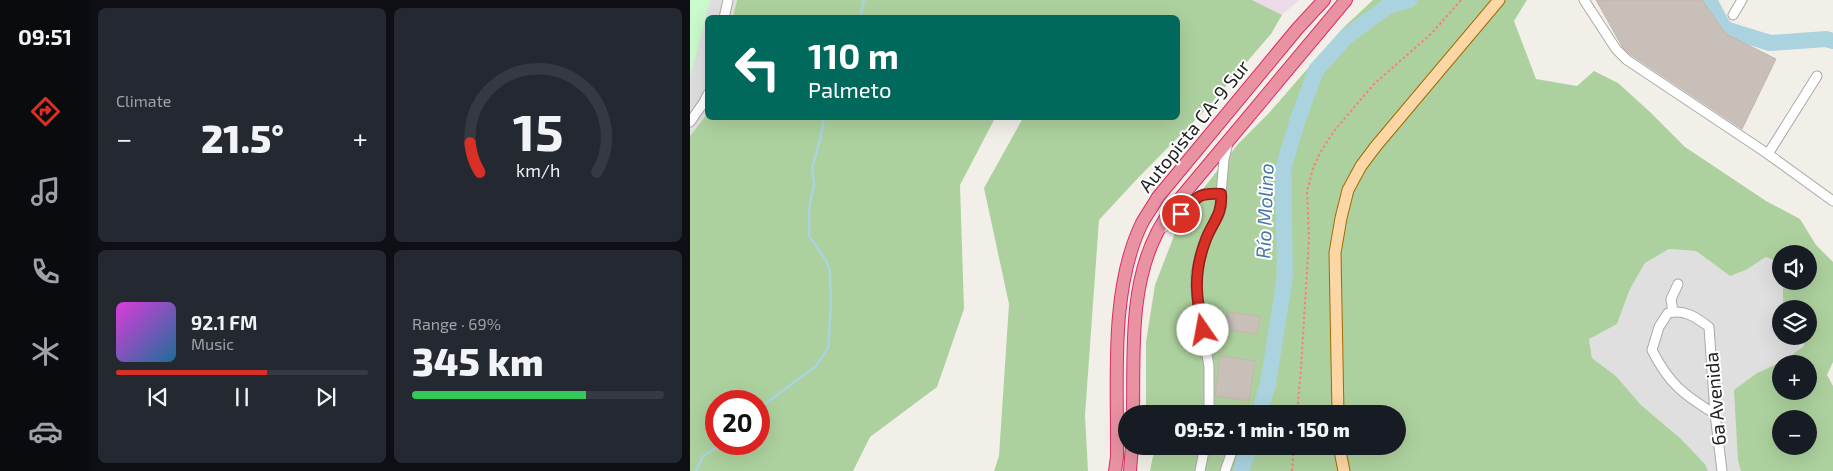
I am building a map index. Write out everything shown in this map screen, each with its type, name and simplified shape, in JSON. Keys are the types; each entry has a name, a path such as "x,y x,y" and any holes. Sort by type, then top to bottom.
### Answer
{"highway":[{"name":"Autopista CA-9 Sur","path":"1115,471 1117,457 1119,317 1133,247 1142,223 1158,197 1298,28 1324,0"},
{"name":"Autopista CA-9 Sur","path":"1133,405 1138,290 1148,252 1157,232 1173,207 1346,0"},
{"path":"1325,24 1340,14 1354,0"},
{"path":"1130,471 1131,455"}],"main road":[{"path":"1338,405 1335,253 1348,190 1361,166 1376,146 1499,0"},
{"path":"1341,455 1344,471"}],"street":[{"path":"725,15 728,0"},
{"path":"1584,0 1616,49 1627,60 1768,154 1833,201"},
{"path":"1733,15 1742,0"},
{"path":"1768,154 1817,76"},
{"path":"690,122 705,100"},
{"path":"1209,405 1209,366 1196,292 1196,273 1204,243 1220,213 1224,159 1229,140"},
{"path":"1157,232 1173,221 1198,197 1206,193 1221,194"},
{"path":"1678,284 1671,299 1671,312 1659,327 1652,350 1661,369 1677,388 1715,414"},
{"name":"6a Avenida","path":"1671,312 1678,310 1696,317 1709,327 1715,414 1722,471"},
{"path":"1200,471 1203,455"},
{"path":"1226,471 1231,455"}],"path":[{"path":"1292,471 1293,455"}],"shaded area":[{"path":"690,0 737,0 733,15 705,15 705,117 690,136"},
{"path":"1252,0 1299,0 1282,15"},
{"path":"1669,249 1696,251 1730,276 1746,270 1766,257 1772,259 1772,290 1783,290 1783,300 1772,300 1772,345 1804,346 1791,355 1772,355 1772,366 1757,373 1738,461 1741,471 1708,471 1705,464 1680,438 1641,405 1616,376 1592,358 1589,338 1617,324 1630,289 1645,263"}],"green space":[{"path":"690,0 710,0 705,15 690,78"},
{"path":"737,0 1252,0 1282,15 1271,34 1206,109 1099,220 1085,415 1088,471 994,471 999,456 1009,304 984,188 1022,120 1180,120 1180,15 733,15"},
{"path":"1373,0 1527,0 1514,21 1536,79 1577,86 1594,71 1618,83 1685,147 1766,201 1800,219 1816,245 1772,245 1772,259 1766,257 1746,270 1730,276 1696,251 1669,249 1645,263 1630,289 1617,324 1589,339 1592,358 1616,376 1641,405 1680,438 1705,464 1708,471 1150,471 1153,455 1406,455 1406,405 1146,405 1146,342 1155,285 1177,228 1206,185 1238,144 1268,114 1343,28"},
{"path":"705,117 705,120 994,120 960,185 964,309 937,387 870,437 853,471 690,471 690,136"},
{"path":"1817,246 1833,262 1833,362 1827,375 1833,386 1833,471 1741,471 1738,461 1734,390 1757,373 1772,366 1772,400 1817,400 1817,355 1791,355 1804,345 1817,345 1817,300 1783,300 1783,290 1817,290"}],"building":[{"path":"1596,0 1702,0 1726,34 1776,59 1742,129 1623,48"},
{"path":"1228,312 1260,316 1257,334 1226,330"},
{"path":"1220,356 1255,361 1249,401 1215,396"}],"waterway":[{"path":"861,15 864,0"},
{"name":"Río Molino","path":"1262,405 1268,384 1285,276 1283,169 1297,122 1316,70 1347,36 1388,6 1409,0"},
{"path":"1709,0 1723,26 1728,30 1770,43 1826,39 1833,41"},
{"path":"770,400 816,366 828,348 831,308 830,271 826,260 809,236 809,210 814,183 812,168 824,120"},
{"path":"696,471 705,455"},
{"name":"Río Molino","path":"1241,471 1246,455"}],"route":[{"path":"1181,214 1198,197 1206,193 1221,194 1222,204 1220,213 1204,243 1196,273 1196,292 1203,330"}]}
